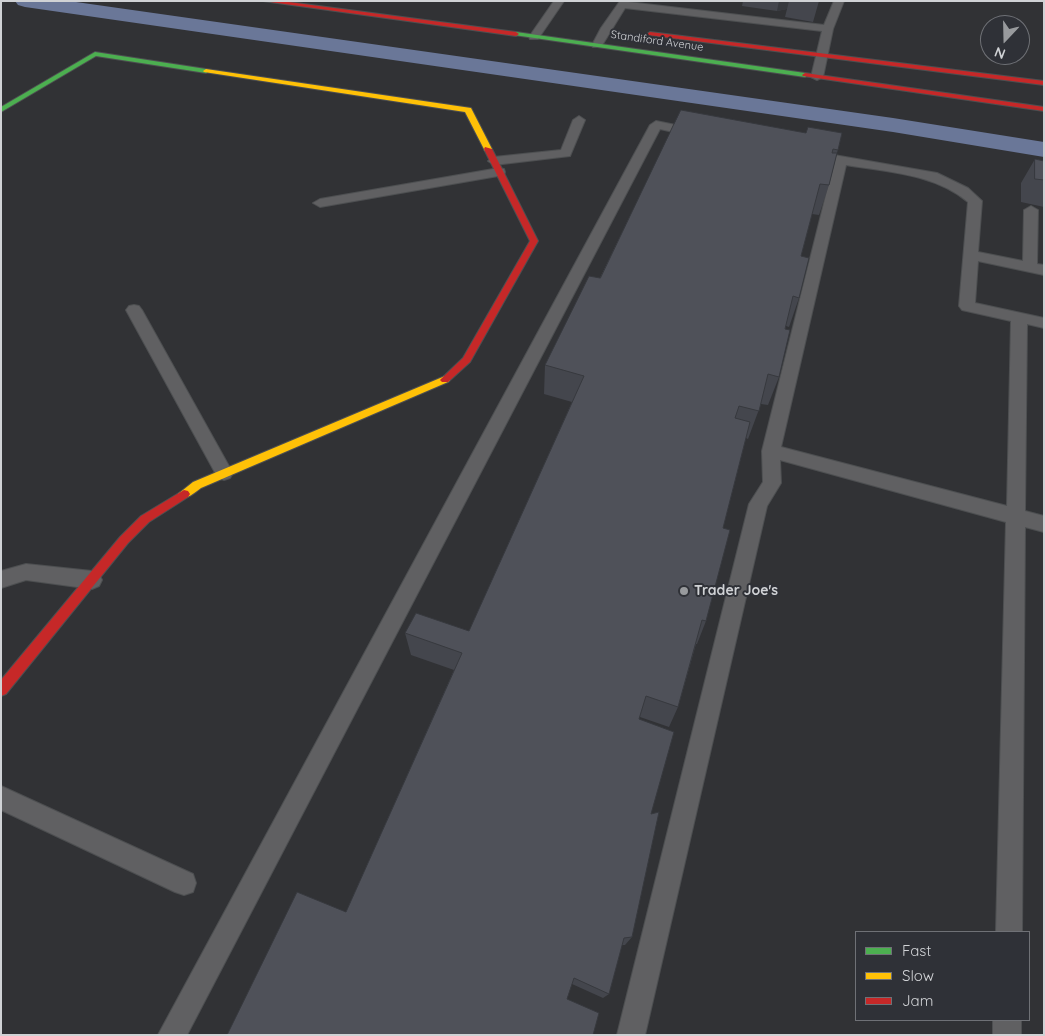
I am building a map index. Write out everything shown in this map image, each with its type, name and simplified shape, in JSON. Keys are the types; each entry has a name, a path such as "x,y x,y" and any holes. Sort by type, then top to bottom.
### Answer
{"main road":[{"name":"Standiford Avenue","path":"266,1 596,45 1044,109"},
{"path":"539,20 561,23"},
{"name":"Standiford Avenue","path":"635,32 1044,83"},
{"path":"1,110 95,54 468,110 534,240 467,360 446,380 197,485 145,519 124,540 1,690"}],"lane":[{"path":"534,37 539,20 560,1"},
{"path":"817,77 828,29 838,1"},
{"path":"596,45 624,3 828,29"},
{"path":"320,202 566,153 579,120"},
{"path":"172,1035 656,126 714,137"},
{"path":"792,151 932,176 963,191 974,201 967,306 1044,323"},
{"path":"631,1035 758,504 772,483 771,451 840,161"},
{"path":"971,255 1037,269 1031,210"},
{"path":"134,310 224,474"},
{"path":"1009,931 1019,318"},
{"path":"771,451 1044,524"},
{"path":"1,580 26,572 92,580"},
{"path":"1,798 184,883"},
{"path":"1007,1021 1007,1035"}],"building":[{"path":"681,110 806,133 808,127 842,133 838,150 833,149 832,153 837,153 829,185 820,184 801,256 809,258 799,298 793,296 785,329 790,330 779,377 768,374 759,411 739,406 735,418 750,422 723,528 730,530 706,621 702,620 678,707 646,696 639,719 674,732 651,814 659,812 632,937 624,938 609,994 574,978 567,999 599,1013 593,1035 227,1035 297,892 346,912 462,653 405,633 416,613 469,631 584,376 545,365 589,276 600,278"},
{"path":"1035,159 1044,161 1044,180 1035,179"}],"waterway":[{"path":"25,1 893,125 1044,150"}],"traffic: fast":[{"path":"516,34 805,75"},
{"path":"1,110 95,54 206,71"}],"traffic: slow":[{"path":"206,71 468,110 488,149"},
{"path":"184,494 197,485 445,380"}],"traffic: jam":[{"path":"266,1 516,34"},
{"path":"650,34 1044,83"},
{"path":"805,75 1044,109"},
{"path":"445,380 467,360 534,241 488,149"},
{"path":"1,690 124,540 145,519 184,494"}],"place":[{"name":"Trader Joe's","path":"684,591"}]}
